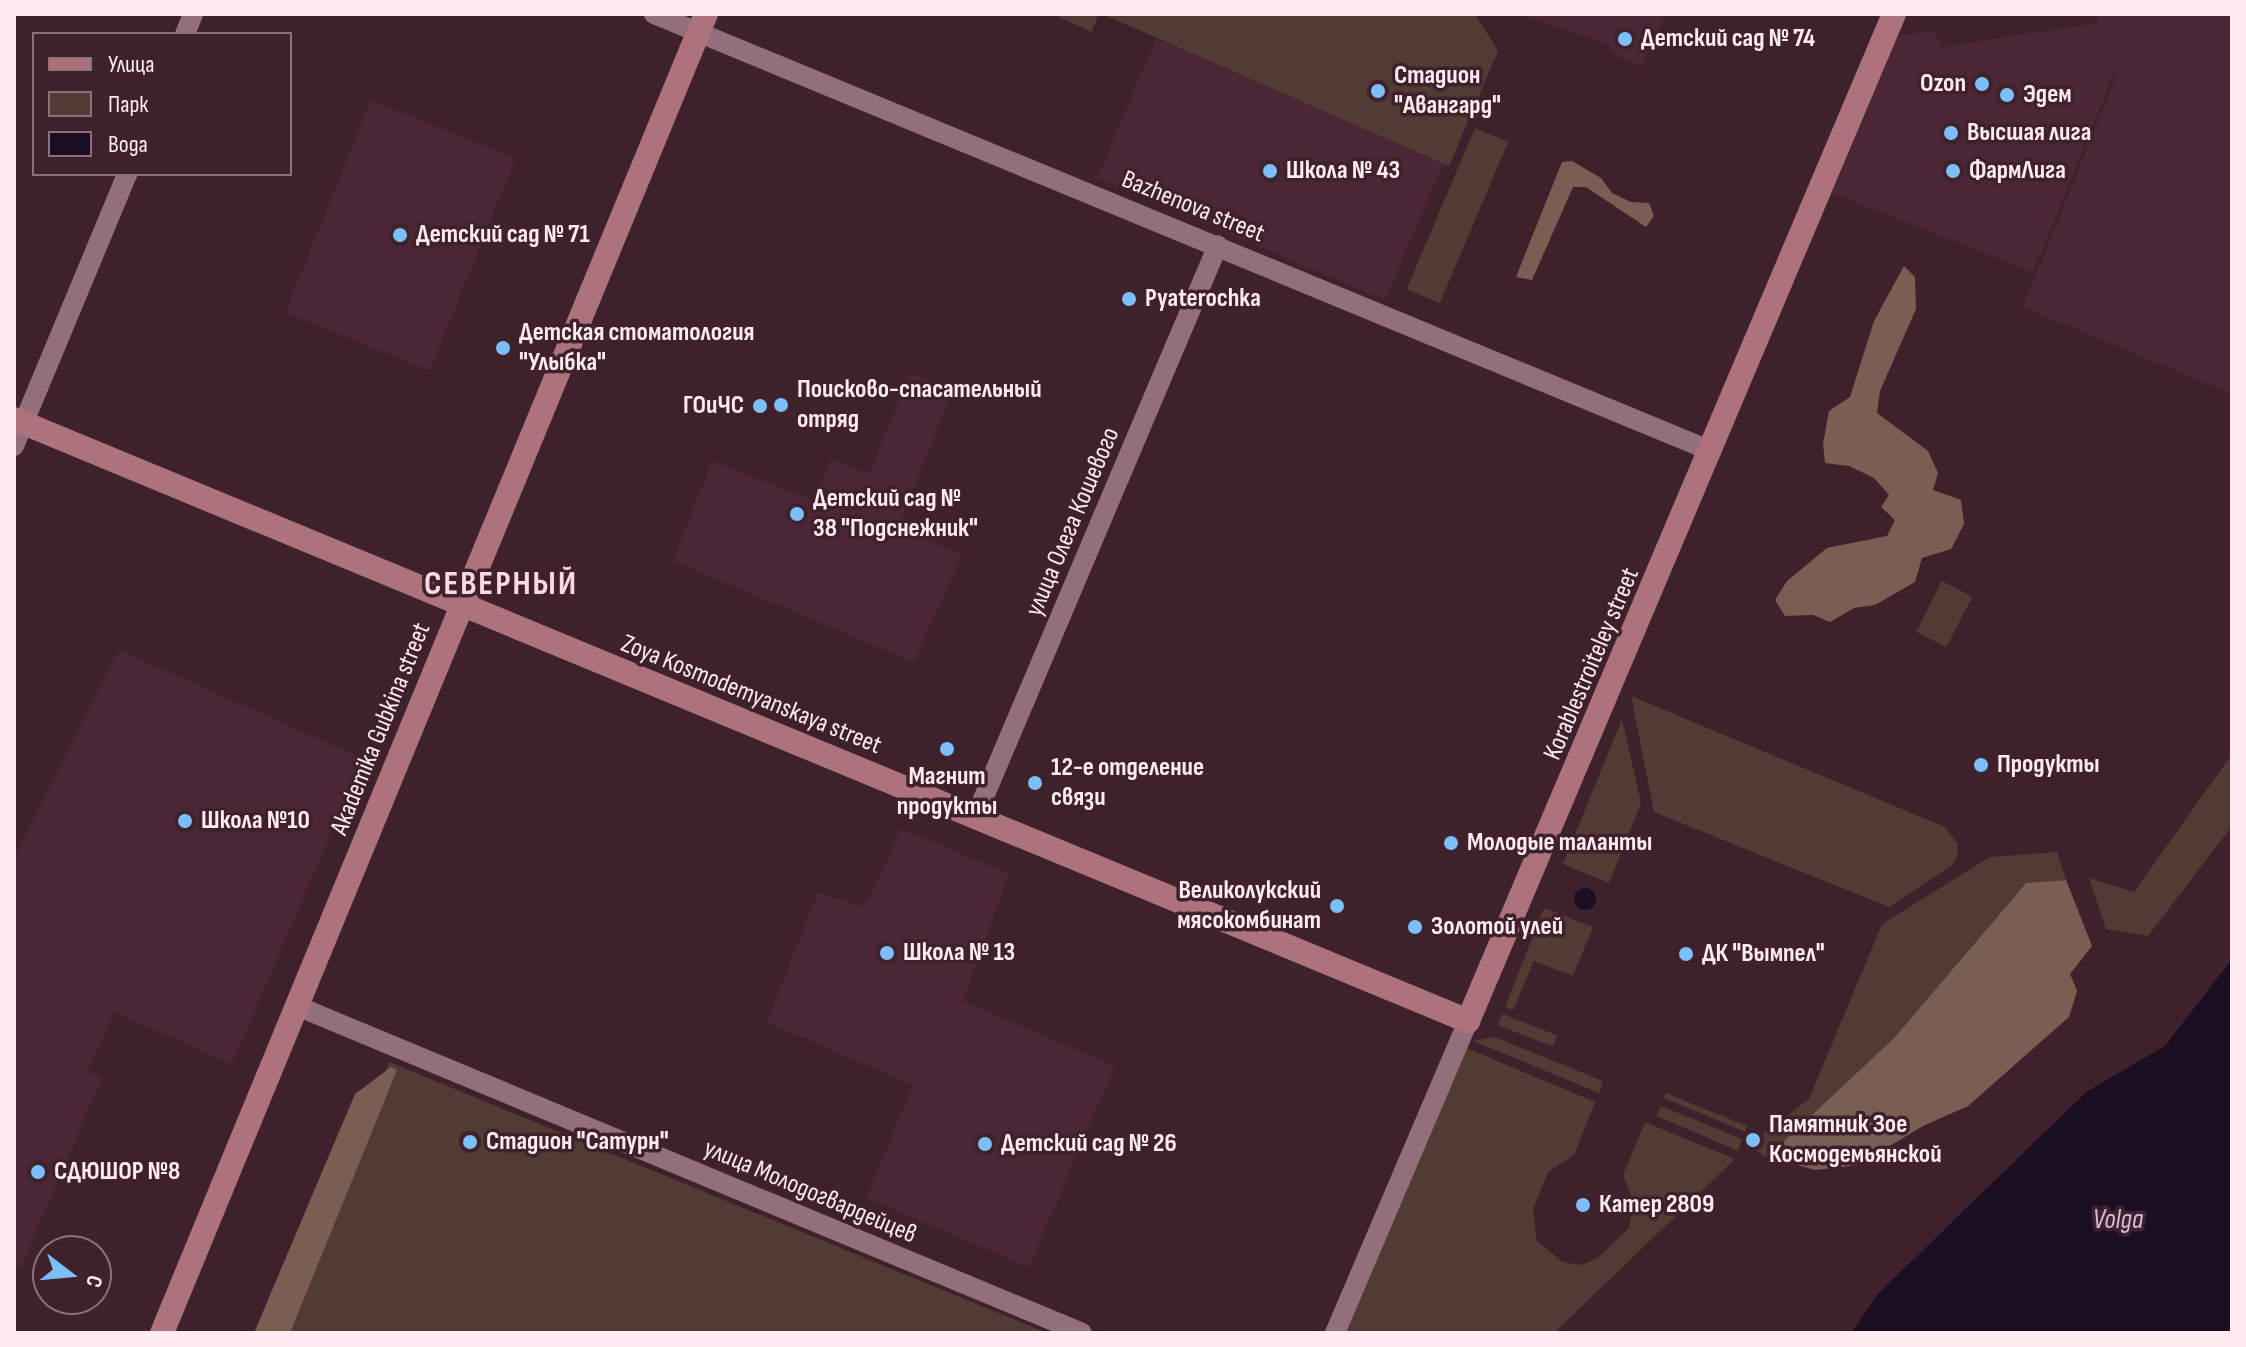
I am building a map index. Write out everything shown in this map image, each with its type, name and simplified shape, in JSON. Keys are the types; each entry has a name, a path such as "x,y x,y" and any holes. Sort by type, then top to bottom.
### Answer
{"street":[{"name":"Bazhenova street","path":"654,14 702,23 1218,245 1711,451"},
{"name":"Korablestroiteley street","path":"1335,1333 1894,14"},
{"name":"Akademika Gubkina street","path":"162,1333 702,23"},
{"path":"14,446 19,421 126,176"},
{"name":"улица Олега Кошевого","path":"975,818 1218,245"},
{"name":"Zoya Kosmodemyanskaya street","path":"19,421 1468,1021"},
{"name":"улица Молодогвардейцев","path":"297,1006 1082,1333"}],"shaded area":[{"name":"Детский сад № 74","path":"1519,14 1665,14 1642,67 1617,56 1608,44"},
{"path":"2096,14 2232,14 2232,394 2023,307 2117,75 2115,71 2033,272 1832,193 1898,36 1935,31 1942,47 2098,23"},
{"name":"Школа № 43","path":"1156,39 1444,161 1385,300 1097,178"},
{"name":"Детский сад № 71","path":"371,100 516,158 430,371 285,312"},
{"path":"1572,161 1601,178 1612,193 1631,202 1649,203 1654,216 1646,227 1586,187 1573,187 1532,280 1516,277 1562,162"},
{"path":"1904,266 1915,277 1916,309 1880,391 1877,413 1928,451 1938,473 1933,490 1961,500 1964,524 1951,549 1922,558 1915,582 1875,605 1854,608 1830,622 1813,615 1785,616 1775,600 1787,581 1827,548 1887,536 1895,520 1881,507 1889,495 1874,478 1849,466 1825,463 1823,444 1829,411 1850,397 1874,321"},
{"name":"Детский сад № 38 \"Подснежник\"","path":"910,373 953,390 898,527 962,555 914,662 673,561 712,461 814,501 830,459 869,474"},
{"name":"Школа №10","path":"119,650 363,759 232,1064 114,1012 88,1071 102,1078 20,1269 14,1266 14,859"},
{"path":"901,828 1009,874 963,1001 1115,1066 1029,1267 866,1198 913,1085 767,1022 818,892 860,906 869,900"},
{"path":"2066,880 2092,946 2070,974 2077,991 2069,1017 1968,1106 1923,1126 1858,1165 1815,1170 1767,1157 1895,1037 2026,883"},
{"path":"391,1067 397,1070 290,1333 254,1333 355,1094"}],"green space":[{"path":"1053,14 1099,14 1091,32"},
{"name":"Стадион \"Авангард\"","path":"1102,14 1475,14 1498,51 1449,166"},
{"path":"1475,128 1508,142 1440,303 1407,289"},
{"path":"1942,581 1972,596 1946,647 1916,632"},
{"path":"1631,696 1945,827 1958,844 1957,857 1952,865 1889,907 1654,812"},
{"path":"1622,719 1641,803 1609,883 1563,864"},
{"path":"2232,754 2232,826 2148,936 2106,929 2089,878 2134,892"},
{"path":"2057,852 2066,880 2026,883 1895,1037 1767,1157 1757,1152 1764,1133 1809,1099 1882,924 1990,857"},
{"path":"1544,908 1593,927 1573,976 1534,961 1513,1010 1505,1007"},
{"path":"1502,1014 1557,1035 1553,1046 1498,1025"},
{"path":"1494,1037 1603,1081 1599,1093 1473,1041"},
{"path":"1464,1047 1595,1102 1574,1155 1548,1172 1533,1209 1537,1241 1563,1262 1581,1265 1598,1258 1629,1228 1634,1203 1623,1175 1645,1122 1735,1159 1554,1333 1345,1333"},
{"name":"Стадион \"Сатурн\"","path":"389,1062 1047,1333 279,1333"},
{"path":"1666,1093 1747,1126 1745,1132 1664,1098"},
{"path":"1661,1106 1742,1139 1738,1151 1657,1116"}],"water":[{"path":"1585,888 1593,891 1596,899 1593,907 1585,910 1577,907 1574,899 1577,891"},
{"name":"Volga","path":"2232,959 2232,1333 1851,1333 1879,1293 2086,1092 2165,1046"}],"place":[{"name":"Детский сад № 74","path":"1625,39"},
{"name":"Ozon","path":"1982,84"},
{"name":"Стадион \"Авангард\"","path":"1378,91"},
{"name":"Эдем","path":"2007,95"},
{"name":"Высшая лига","path":"1951,133"},
{"name":"Школа № 43","path":"1270,171"},
{"name":"ФармЛига","path":"1953,171"},
{"name":"Детский сад № 71","path":"400,235"},
{"name":"Pyaterochka","path":"1129,299"},
{"name":"Детская стоматология \"Улыбка\"","path":"503,348"},
{"name":"Поисково-спасательный отряд","path":"781,405"},
{"name":"ГОиЧС","path":"760,406"},
{"name":"Детский сад № 38 \"Подснежник\"","path":"797,514"},
{"name":"Магнит продукты","path":"947,749"},
{"name":"Продукты","path":"1981,765"},
{"name":"12-е отделение связи","path":"1035,783"},
{"name":"Школа №10","path":"185,821"},
{"name":"Молодые таланты","path":"1451,843"},
{"name":"Великолукский мясокомбинат","path":"1337,906"},
{"name":"Золотой улей","path":"1415,927"},
{"name":"Школа № 13","path":"887,953"},
{"name":"ДК \"Вымпел\"","path":"1686,954"},
{"name":"Памятник Зое Космодемьянской","path":"1753,1140"},
{"name":"Стадион \"Сатурн\"","path":"470,1142"},
{"name":"Детский сад № 26","path":"985,1144"},
{"name":"СДЮШОР №8","path":"38,1172"},
{"name":"Катер 2809","path":"1583,1205"}],"district":[{"name":"СЕВЕРНЫЙ","path":"501,584"}]}
